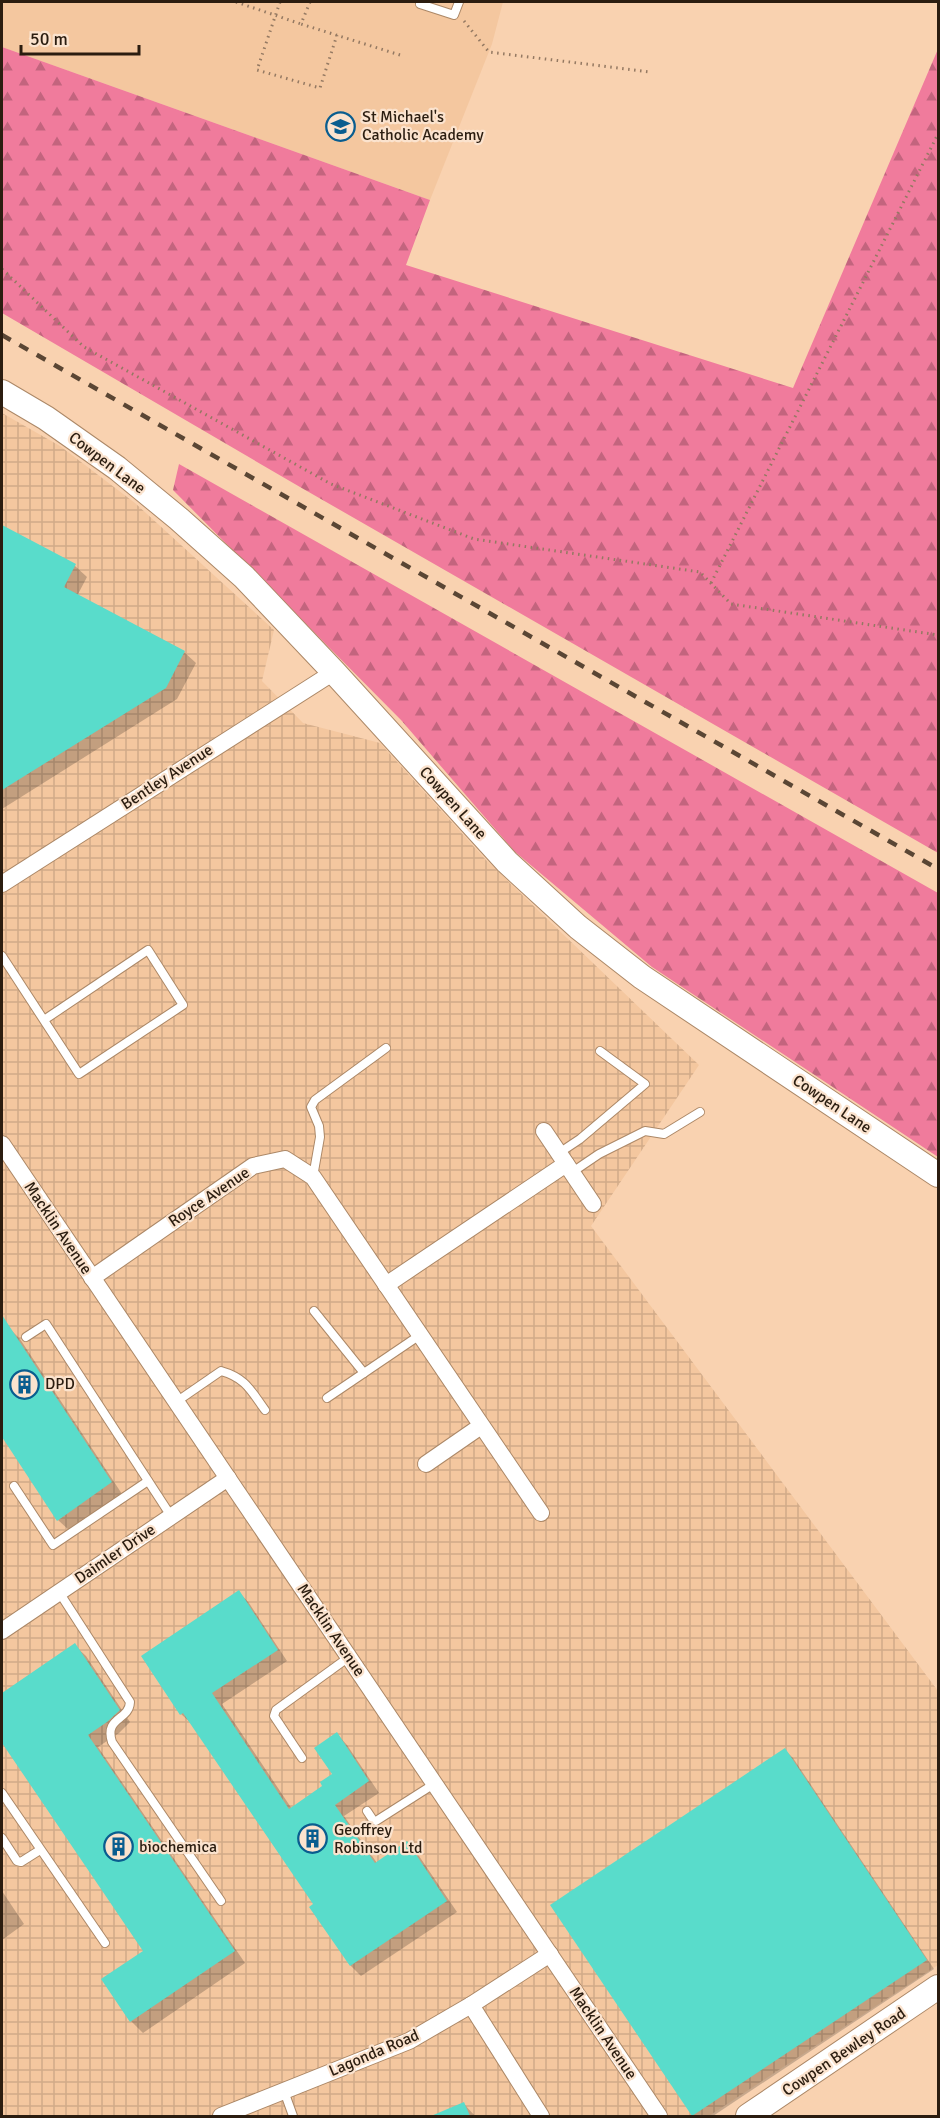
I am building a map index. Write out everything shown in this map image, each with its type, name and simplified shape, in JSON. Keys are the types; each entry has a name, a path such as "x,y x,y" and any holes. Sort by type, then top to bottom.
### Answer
{"street":[{"name":"Cowpen Lane","path":"2,392 46,418 117,468 244,577 507,862 578,927 642,976 939,1174"},
{"name":"Bentley Avenue","path":"2,884 334,672"},
{"path":"544,1131 592,1204"},
{"name":"Macklin Avenue","path":"2,1144 659,2116"},
{"name":"Royce Avenue","path":"92,1278 253,1166 285,1159 313,1178 541,1513"},
{"path":"386,1286 565,1163"},
{"path":"426,1464 481,1426"},
{"name":"Daimler Drive","path":"2,1630 228,1478"},
{"name":"Lagonda Road","path":"221,2116 409,2041 471,2005 550,1954"},
{"name":"Cowpen Bewley Road","path":"748,2116 939,1987"},
{"path":"471,2005 542,2116"}],"lane":[{"path":"421,2 420,4 454,15 457,6"},
{"path":"2,956 79,1074 183,1005 147,950 44,1020"},
{"path":"313,1178 320,1137 319,1126 311,1107 315,1100 386,1048"},
{"path":"565,1163 580,1139 645,1084 600,1051"},
{"path":"565,1163 599,1155 645,1131 664,1134 700,1112"},
{"path":"314,1311 364,1373"},
{"path":"26,1337 46,1324 171,1516"},
{"path":"327,1398 420,1335"},
{"path":"176,1402 221,1371 245,1382 266,1410"},
{"path":"14,1486 53,1545 148,1480"},
{"path":"59,1592 130,1702 128,1710 111,1726 109,1731 112,1742 221,1901"},
{"path":"302,1758 274,1716 276,1710 349,1657"},
{"path":"367,1811 376,1821 434,1784"},
{"path":"2,1793 105,1943"},
{"path":"2,1838 17,1862 21,1862 40,1850"},
{"path":"284,2091 294,2116"}],"path":[{"path":"236,2 400,55"},
{"path":"280,2 257,70 320,88 337,35"},
{"path":"301,24 310,2"},
{"path":"457,6 489,52 650,72"},
{"path":"711,583 939,134"},
{"path":"2,269 84,347 331,484 474,539 700,572 731,604 939,635"}],"shaded area":[{"name":"St Michael's Catholic Academy","path":"2,2 503,2 492,44 430,200 2,47"},
{"path":"2,413 60,446 135,503 274,630 262,681 303,723 380,743 486,860 699,1065 591,1226 938,1691 938,1965 709,2116 2,2116"}],"green space":[{"path":"2,47 430,200 406,265 793,388 938,49 938,853 2,313"},
{"path":"179,464 938,893 938,1157 652,967 514,851 401,720 173,490"}],"building":[{"path":"2,525 76,564 64,587 185,651 166,688 2,790"},
{"name":"DPD","path":"2,1315 112,1482 57,1521 2,1437"},
{"path":"239,1590 278,1650 212,1693 289,1809 322,1786 320,1782 332,1774 314,1748 337,1732 369,1781 335,1805 375,1863 407,1841 447,1901 350,1966 309,1907 313,1904 183,1713 180,1715 141,1656"},
{"name":"biochemica","path":"75,1643 120,1710 88,1735 235,1951 130,2022 101,1979 143,1951 2,1743 2,1693"},
{"path":"785,1748 927,1960 692,2116 550,1905"},
{"path":"464,2102 470,2116 431,2116"}],"railway":[{"path":"2,335 938,869"}],"place":[{"name":"St Michael's Catholic Academy","path":"341,126"},
{"name":"DPD","path":"24,1384"},
{"name":"Geoffrey Robinson Ltd","path":"313,1839"},
{"name":"biochemica","path":"118,1847"}]}
